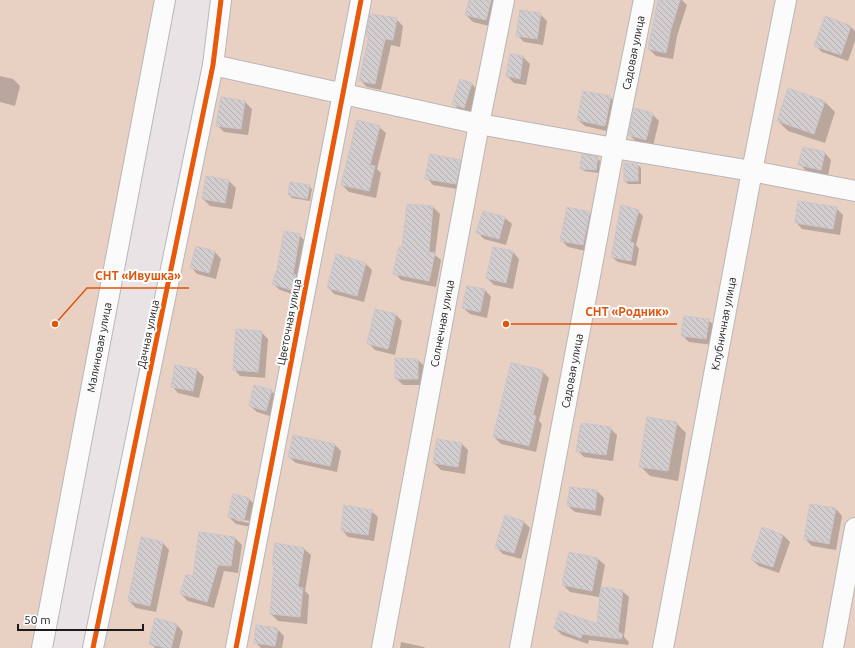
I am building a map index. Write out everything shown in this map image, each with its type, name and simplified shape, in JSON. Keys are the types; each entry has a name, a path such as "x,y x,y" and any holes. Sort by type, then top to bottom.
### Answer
{"street":[{"name":"Малиновая улица","path":"42,648 165,0"},
{"name":"Дачная улица","path":"93,648 213,65 221,0"},
{"name":"Цветочная улица","path":"236,648 361,0"},
{"name":"Солнечная улица","path":"382,648 479,124 504,0"},
{"name":"Садовая улица","path":"520,648 614,148 644,0"},
{"name":"Клубничная улица","path":"664,648 752,171 786,0"},
{"path":"213,65 479,124 752,171 855,191"},
{"path":"833,648 855,528"}],"shaded area":[{"path":"0,0 172,0 47,648 0,648"},
{"path":"218,0 855,0 855,648 98,648"}],"building":[{"path":"469,0 491,0 486,20 465,15"},
{"path":"658,0 680,0 671,29 666,53 648,49"},
{"path":"520,10 541,13 537,39 516,36"},
{"path":"370,14 397,18 393,40 385,39 375,84 359,81 369,36 366,36"},
{"path":"825,16 851,26 841,55 814,46"},
{"path":"510,54 523,56 520,79 506,76"},
{"path":"460,79 472,83 464,108 452,104"},
{"path":"788,88 825,101 814,134 777,121"},
{"path":"583,91 611,96 605,126 577,120"},
{"path":"221,97 245,101 241,129 216,126"},
{"path":"634,108 653,113 646,140 628,135"},
{"path":"357,120 380,126 370,165 375,166 369,191 341,185"},
{"path":"803,147 825,152 821,170 798,165"},
{"path":"430,154 461,160 456,184 425,179"},
{"path":"582,154 598,157 596,170 580,169"},
{"path":"624,163 638,164 638,181 624,181"},
{"path":"206,176 229,180 225,203 202,199"},
{"path":"290,182 310,185 307,199 288,195"},
{"path":"798,201 837,207 833,229 795,223"},
{"path":"407,204 433,206 429,252 435,253 429,281 393,274 399,246 402,247"},
{"path":"621,205 639,210 630,242 634,243 631,261 611,257"},
{"path":"567,207 590,212 583,245 560,241"},
{"path":"483,211 505,217 499,239 476,233"},
{"path":"284,231 300,234 293,274 296,275 291,290 272,284 277,269"},
{"path":"196,246 215,251 209,273 190,268"},
{"path":"493,247 513,251 506,283 486,278"},
{"path":"336,254 366,263 357,296 327,288"},
{"path":"467,286 485,289 480,312 462,308"},
{"path":"375,309 396,314 388,349 367,344"},
{"path":"684,316 709,319 706,339 681,336"},
{"path":"236,329 262,331 258,372 233,370"},
{"path":"395,358 418,359 418,379 395,379"},
{"path":"511,363 543,370 532,415 536,416 529,446 493,437"},
{"path":"175,365 197,369 193,391 171,387"},
{"path":"254,385 272,390 266,411 249,406"},
{"path":"647,417 677,422 668,471 639,467"},
{"path":"581,423 611,427 606,455 576,451"},
{"path":"293,435 335,444 330,466 288,457"},
{"path":"437,439 462,443 458,467 433,463"},
{"path":"570,487 597,490 595,510 567,506"},
{"path":"233,494 249,498 244,521 228,517"},
{"path":"810,504 836,508 829,544 804,539"},
{"path":"344,505 372,510 368,535 341,531"},
{"path":"505,515 524,521 514,553 495,548"},
{"path":"762,527 783,535 773,567 751,560"},
{"path":"199,532 235,537 231,566 218,565 207,602 180,594 186,575 193,576"},
{"path":"141,537 163,542 150,606 128,601"},
{"path":"275,543 304,548 298,587 303,588 300,617 270,614 274,564 272,564"},
{"path":"569,552 598,558 592,591 562,585"},
{"path":"601,587 623,590 618,632 623,634 621,639 582,634 581,638 554,628 560,611 597,624"},
{"path":"155,618 177,624 171,648 149,644"},
{"path":"256,625 278,628 275,646 254,643"}],"cycle path":[{"path":"93,648 213,65 221,0"},
{"path":"236,648 361,0"}],"place":[{"name":"СНТ «Ивушка»","path":"55,324"},
{"name":"СНТ «Родник»","path":"506,324"}]}
